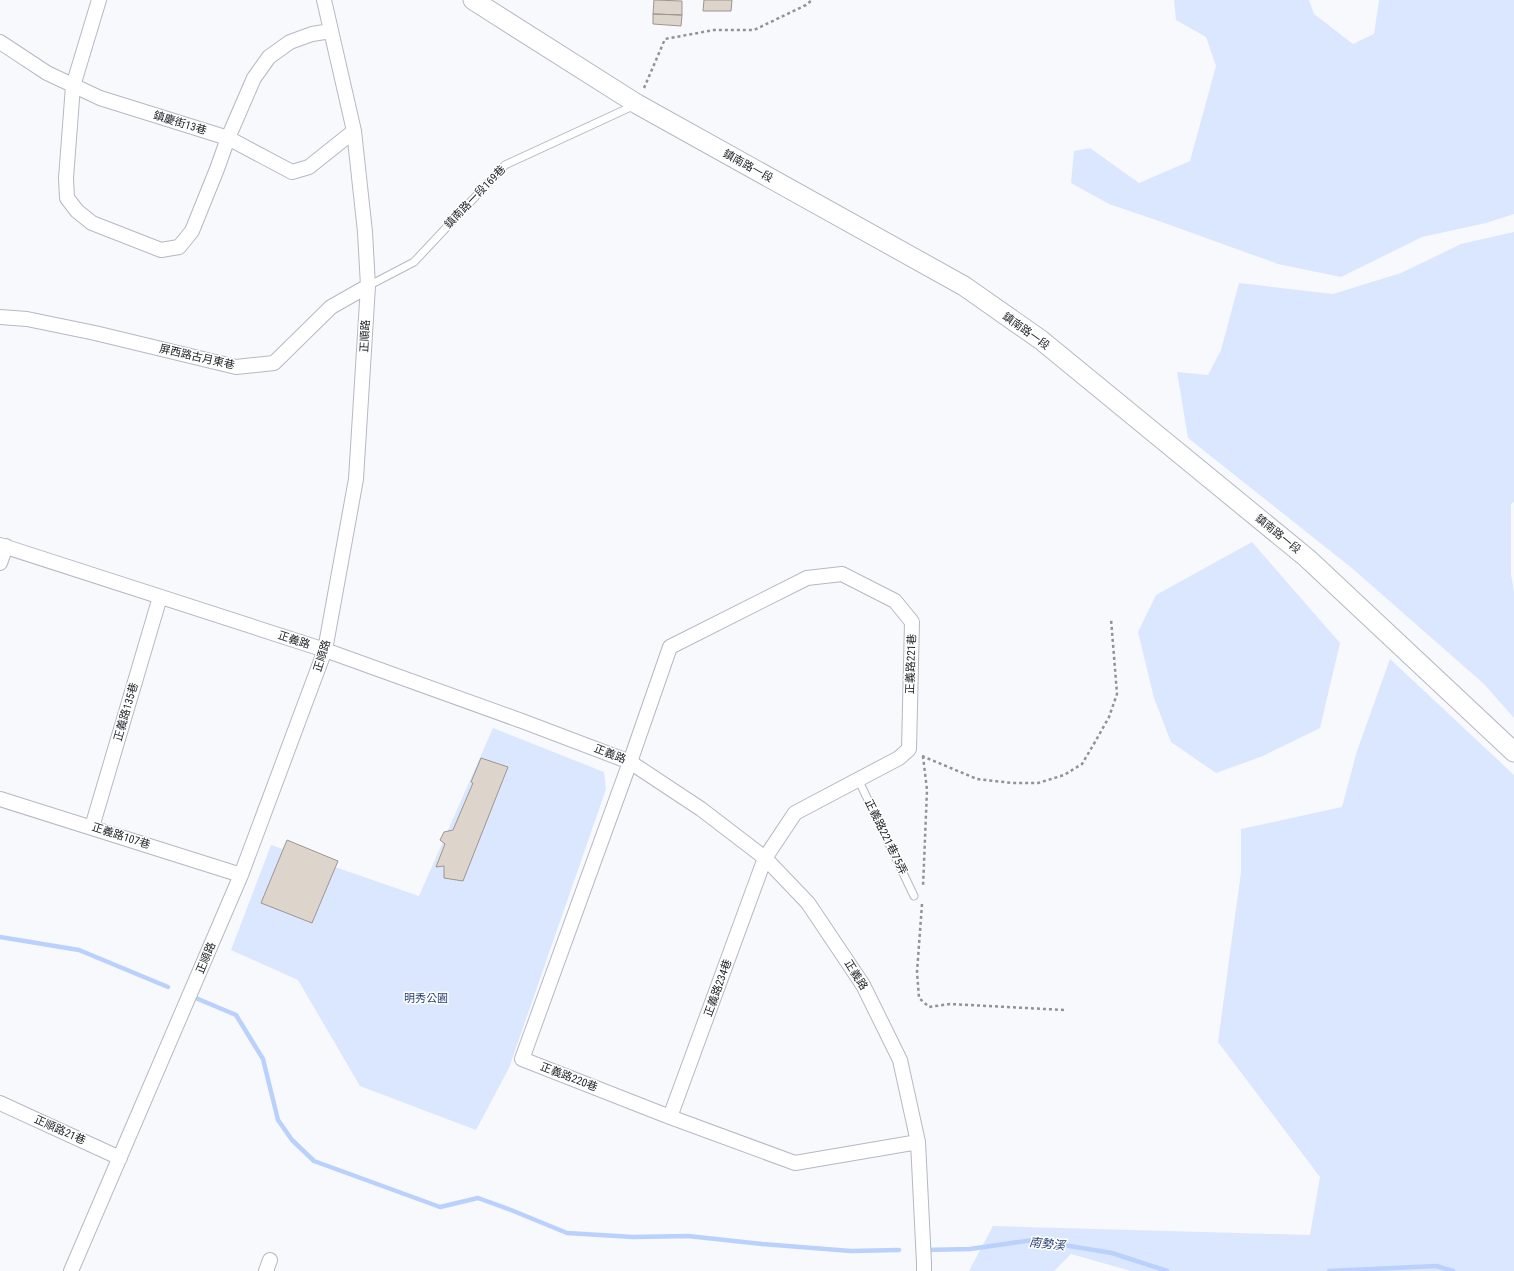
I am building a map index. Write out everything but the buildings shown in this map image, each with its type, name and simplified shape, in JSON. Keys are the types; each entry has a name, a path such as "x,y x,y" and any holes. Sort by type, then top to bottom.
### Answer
{"street":[{"path":"99,0 73,86 66,178 67,198 77,211 92,223 161,250 179,247 192,231 228,138 254,78 270,57 290,42 312,34 331,31"},
{"name":"正順路","path":"71,1271 242,875 325,650 356,479 368,286 365,232 354,131 324,0"},
{"name":"鎮南路一段","path":"473,0 637,104 964,286 1041,340 1308,558 1514,752"},
{"name":"鎮慶街13巷","path":"0,42 47,73 73,86 100,98 228,138 292,172 309,167 354,131"},
{"name":"屏西路古月東巷","path":"0,317 27,319 95,333 236,367 274,363 331,307 368,286"},
{"path":"0,563 3,546"},
{"name":"正義路","path":"3,546 325,650 522,721 630,762 701,809 765,858 808,903 864,985 900,1060 918,1142 924,1271"},
{"name":"正義路221巷","path":"630,762 670,647 807,578 842,574 895,601 912,622 909,749"},
{"name":"正義路135巷","path":"92,827 160,597"},
{"path":"765,858 795,813 899,758 909,749"},
{"name":"正義路220巷","path":"630,762 522,1059 670,1117 795,1163 918,1142"},
{"name":"正義路107巷","path":"0,799 242,875"},
{"name":"正義路234巷","path":"670,1117 765,858"},
{"name":"正順路21巷","path":"0,1103 120,1158"}],"lane":[{"name":"鎮南路一段169巷","path":"368,286 414,262 505,165 637,104"},
{"name":"正義路221巷75弄","path":"858,779 914,896"}],"path":[{"path":"637,104 664,39 714,30 754,30 806,5 812,0"},
{"path":"909,749 977,779 1012,783 1038,783 1064,775 1082,764 1109,717 1117,694 1111,618"},
{"path":"922,893 927,790 923,756"},
{"path":"922,901 917,972 919,998 929,1007 950,1004 1064,1010"}],"green space":[{"path":"1174,0 1309,0 1314,14 1353,44 1374,34 1379,0 1514,0 1514,214 1486,223 1422,237 1341,277 1278,264 1109,204 1071,183 1074,151 1090,148 1139,183 1190,161 1216,66 1206,37 1176,20"},
{"path":"1514,232 1514,502 1511,504 1511,575 1514,591 1514,718 1484,684 1353,569 1188,438 1177,372 1208,375 1221,350 1239,283 1333,294 1401,273 1461,244"},
{"path":"1252,542 1340,643 1320,728 1263,756 1216,773 1171,742 1154,698 1138,632 1156,595"},
{"path":"1390,659 1514,775 1514,1271 1131,1271 1071,1254 1054,1271 969,1271 993,1226 1310,1235 1320,1177 1218,1042 1241,872 1241,829 1342,807 1357,751"},
{"name":"明秀公園","path":"493,728 604,772 606,789 509,1068 476,1130 360,1086 298,980 231,950 271,845 419,896"}],"waterway":[{"path":"0,937 79,950 168,987"},
{"path":"191,996 236,1015 263,1059 278,1120 292,1140 314,1161 440,1207 478,1198 567,1233 633,1237 688,1236 851,1251 899,1250"},
{"name":"南勢溪","path":"925,1250 970,1249 1033,1240 1112,1253 1167,1271"},
{"name":"南勢溪","path":"1329,1271 1436,1266 1453,1271"}]}
